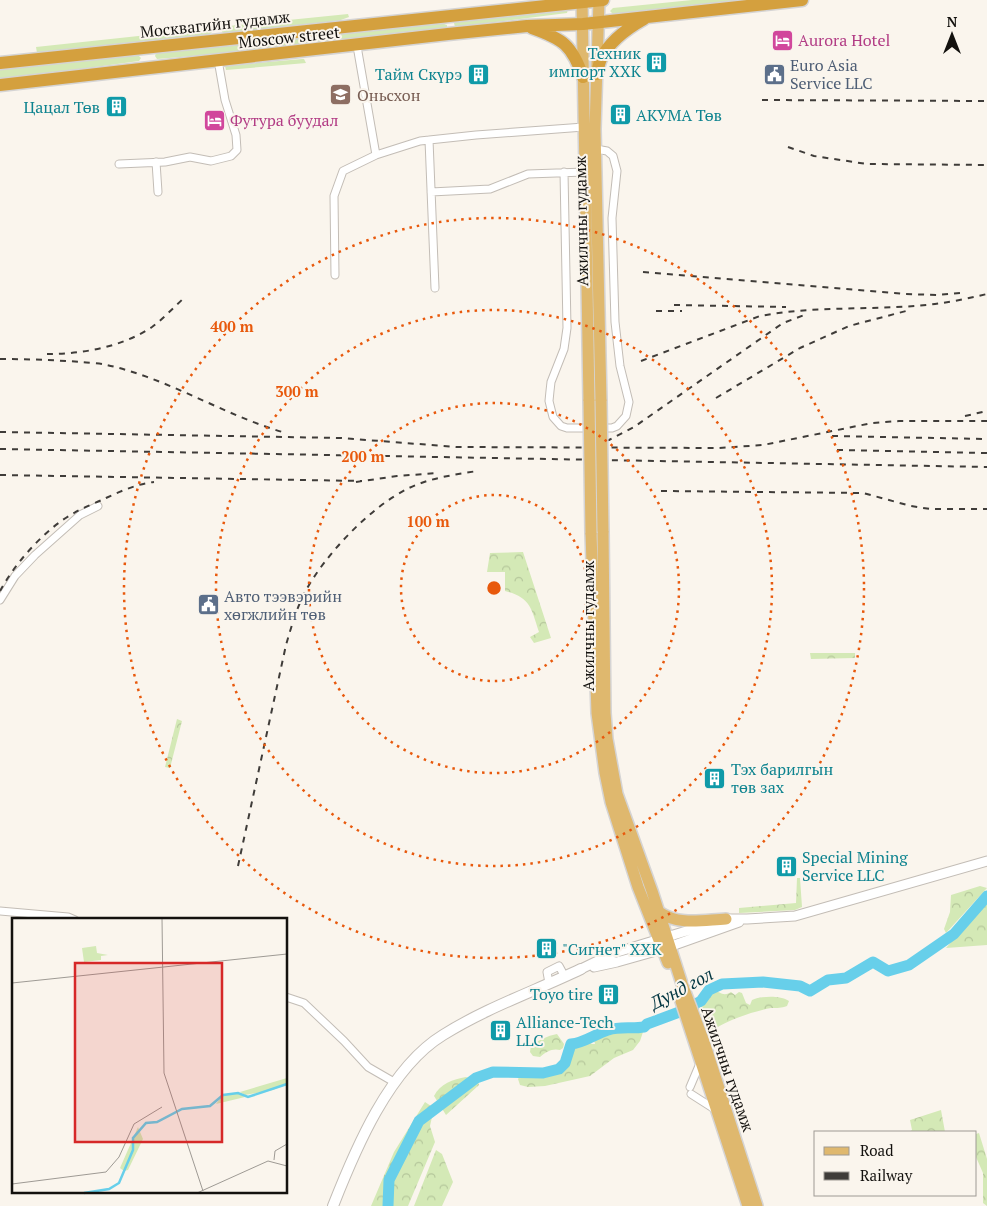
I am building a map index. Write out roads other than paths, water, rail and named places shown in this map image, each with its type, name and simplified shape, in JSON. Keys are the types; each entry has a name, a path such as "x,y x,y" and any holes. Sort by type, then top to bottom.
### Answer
{"highway":[{"path":"520,9 533,0"},
{"name":"Москвагийн гудамж","path":"0,63 603,0"},
{"name":"Moscow street","path":"0,86 448,34 527,26 582,24 769,2 802,0"},
{"path":"439,17 450,22 448,34"},
{"path":"597,74 600,59 610,46 633,25 648,17"},
{"path":"527,26 555,37 566,45 577,58 583,77"},
{"path":"146,47 149,68"}],"main road":[{"name":"Ажилчны гудамж","path":"599,0 596,149 604,531 603,740 611,802 638,887 665,943"},
{"name":"Ажилчны гудамж","path":"582,1 591,533 597,713 617,794 659,912 665,943 757,1206"},
{"path":"659,912 668,918 678,921 726,919"},
{"path":"332,1206 360,1144 394,1082 419,1054 442,1036 508,1001 581,969"},
{"name":"Ажилчны гудамж","path":"700,1044 701,1060 748,1206"}],"street":[{"path":"357,46 376,155"},
{"path":"119,164 156,162 190,157 211,161 231,156 237,150 236,135 225,100 218,60"},
{"path":"335,275 334,196 343,171 376,155 420,141 476,135 584,128"},
{"path":"429,140 435,288"},
{"path":"564,172 567,328 564,349 552,382 549,401 556,422 567,428 612,428 622,422 630,402 621,374 615,322 612,218 617,171 613,156 607,151 596,149"},
{"path":"156,162 158,192"},
{"path":"431,192 490,189 528,174 585,172"},
{"path":"0,600 15,576 35,555 80,515 98,506"},
{"path":"665,943 726,919 747,920 795,916 987,861"},
{"path":"0,910 70,918"},
{"path":"581,969 614,953 665,943 747,920"},
{"path":"288,998 304,1003 368,1067 394,1082"},
{"path":"701,1060 690,1091 718,1111"}],"waterway":[{"name":"Дунд гол","path":"388,1206 389,1180 419,1121 476,1078 493,1072 543,1073 559,1069 565,1063 571,1044 612,1029 644,1027 701,1001 709,990 722,984 763,982 800,986 810,991 828,980 846,978 873,962 888,971 909,965 954,934 987,896"}],"railway":[{"path":"762,100 987,101"},
{"path":"788,147 814,156 867,164 987,165"},
{"path":"643,272 906,294 937,295 960,293"},
{"path":"641,361 760,316 804,310 935,304 987,294"},
{"path":"47,354 88,351 128,340 152,327 184,298"},
{"path":"674,305 786,307"},
{"path":"656,311 682,311"},
{"path":"716,398 800,348 849,326 906,311"},
{"path":"594,442 609,440 634,427 783,323 807,314"},
{"path":"0,359 30,359 107,365 153,379 263,426 286,433"},
{"path":"965,416 987,411"},
{"path":"0,432 341,438 457,447 719,448 763,445 872,423 899,421 987,421"},
{"path":"832,436 987,439"},
{"path":"0,449 987,467"},
{"path":"837,450 987,453"},
{"path":"238,866 286,645 299,606 312,580 348,535 392,497 424,482 477,471"},
{"path":"356,482 438,473"},
{"path":"0,475 362,481"},
{"path":"0,591 6,580 32,547 63,520 123,490 154,482"},
{"path":"661,491 863,493 930,509 987,509"}],"place":[{"name":"Aurora Hotel","path":"782,40"},
{"name":"Техник импорт ХХК","path":"657,62"},
{"name":"Тайм Скүрэ","path":"478,74"},
{"name":"Euro Asia Service LLC","path":"774,74"},
{"name":"Оньсхон","path":"341,95"},
{"name":"Цацал Төв","path":"116,107"},
{"name":"АКУМА Төв","path":"620,115"},
{"name":"Футура буудал","path":"214,120"},
{"name":"Авто тээвэрийн хөгжлийн төв","path":"208,605"},
{"name":"Тэх барилгын төв зах","path":"715,778"},
{"name":"Special Mining Service LLC","path":"786,866"},
{"name":"\"Сигнет\" ХХК","path":"546,949"},
{"name":"Toyo tire","path":"609,994"},
{"name":"Alliance-Tech LLC","path":"500,1031"}]}
